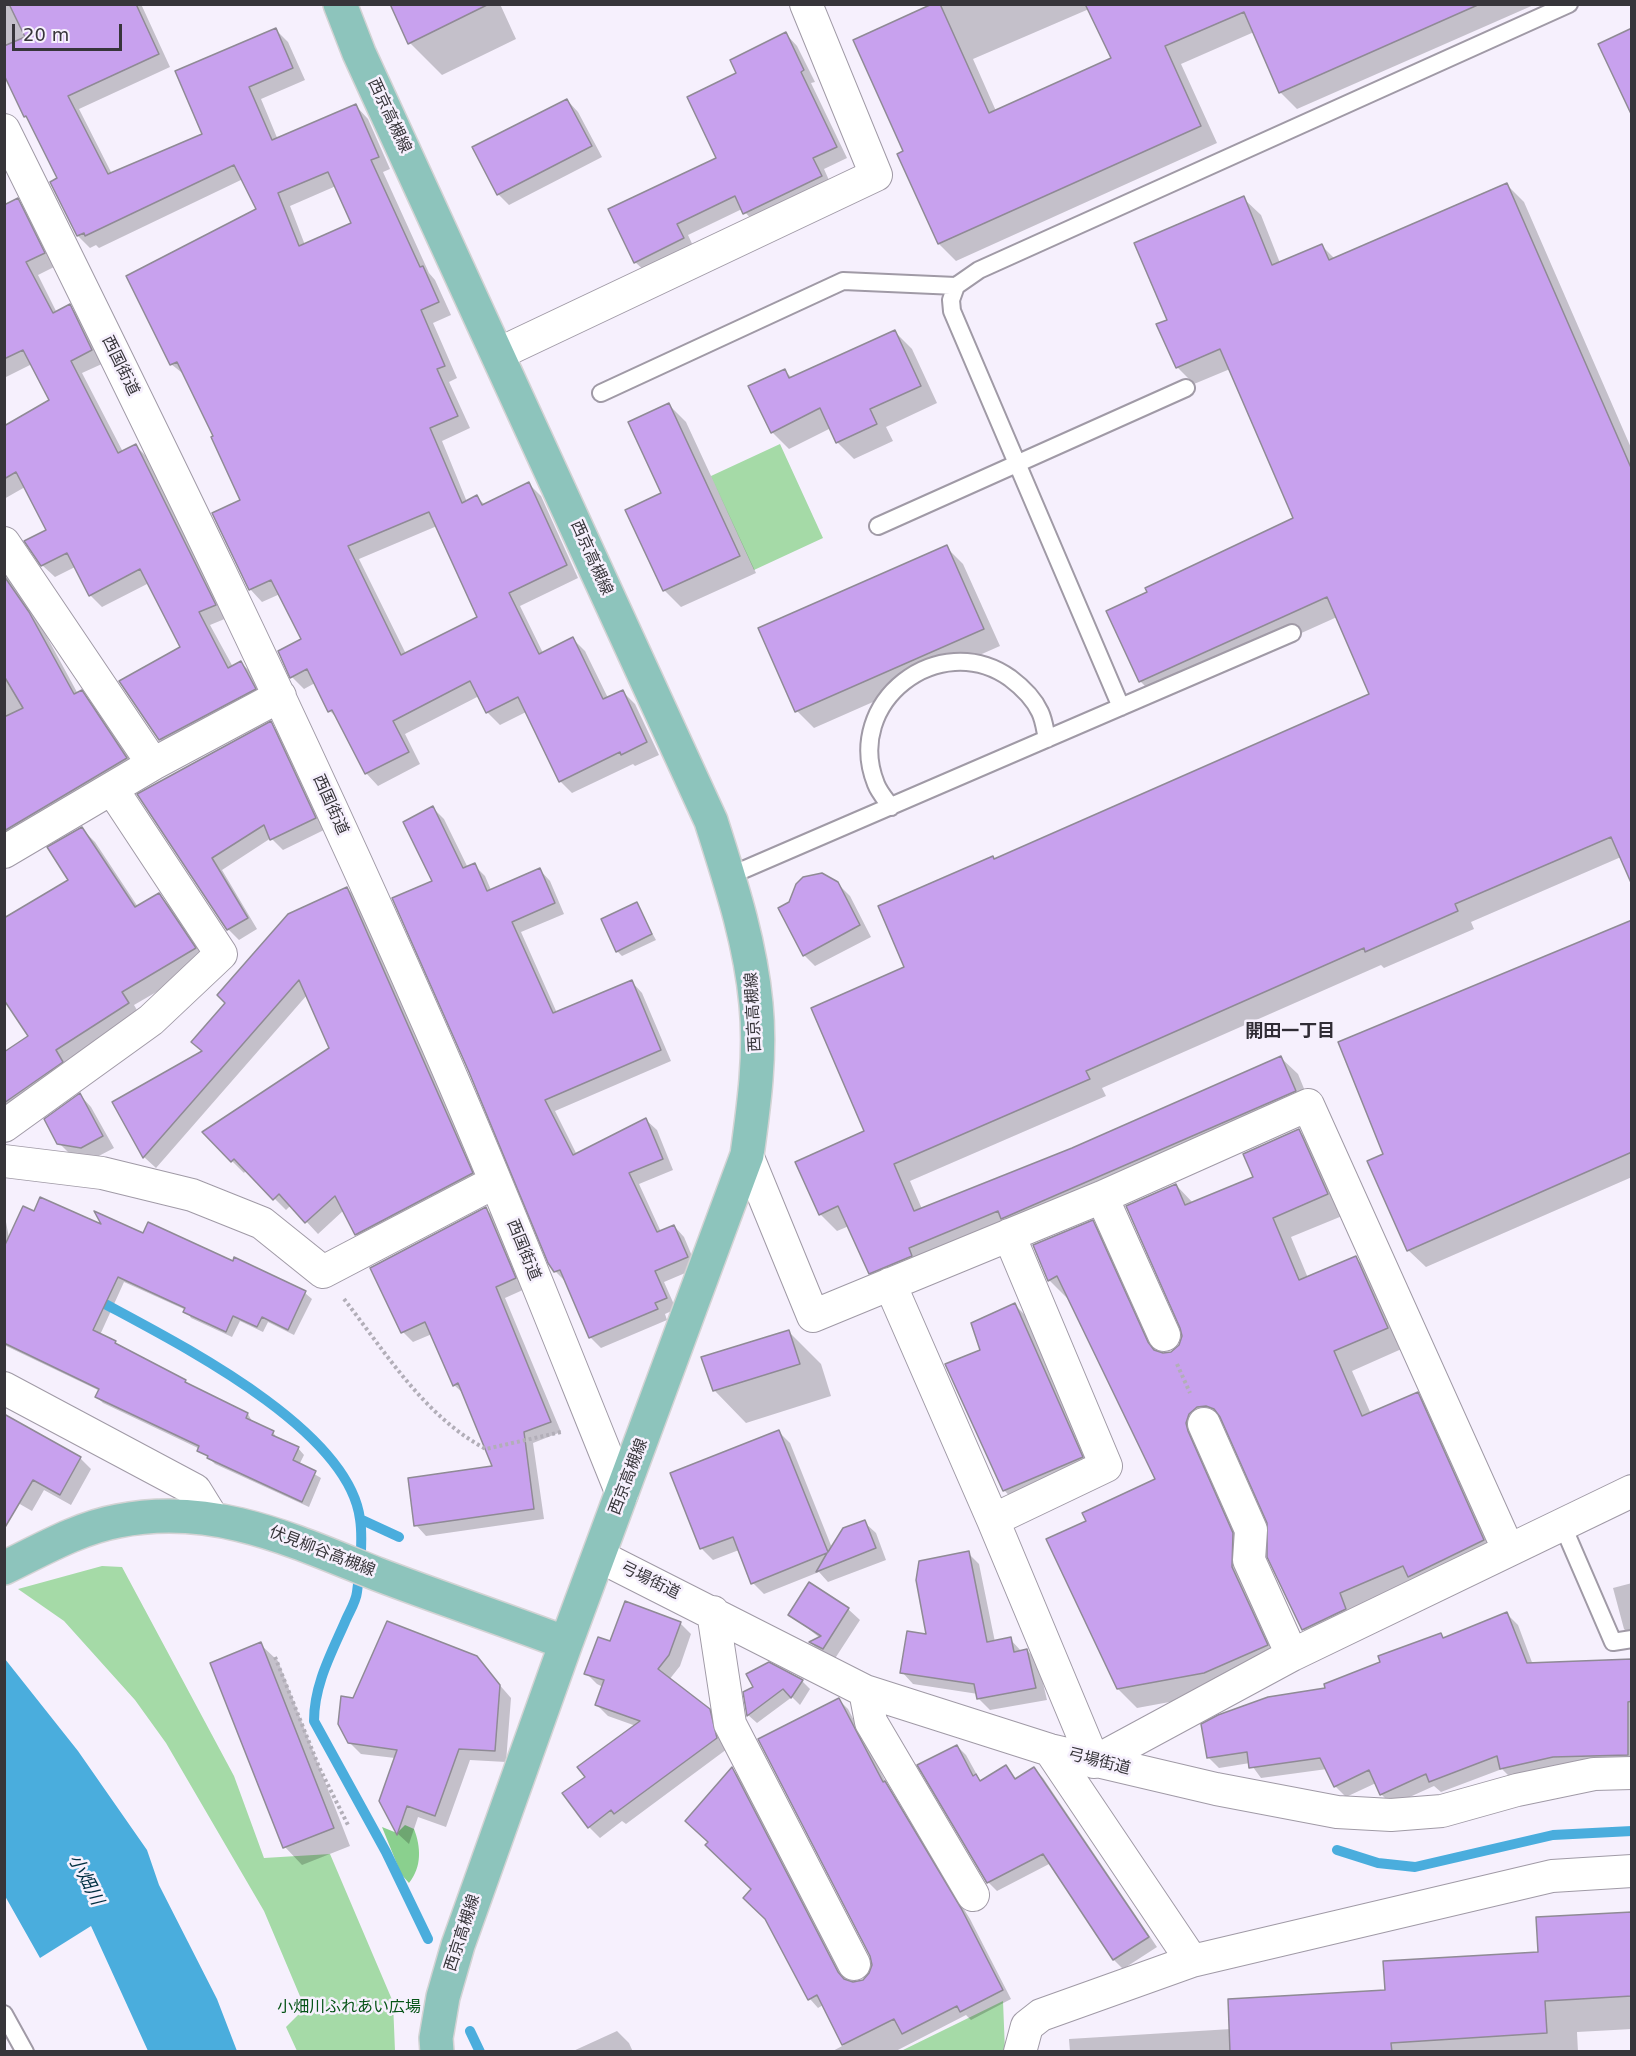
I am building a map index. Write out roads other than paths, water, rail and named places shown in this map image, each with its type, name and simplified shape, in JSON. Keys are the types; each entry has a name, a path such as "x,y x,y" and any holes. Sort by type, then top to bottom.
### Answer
{"main road":[{"name":"西京高槻線","path":"340,4 359,53 711,821 742,919 756,1006 755,1099 747,1155 566,1643 458,1945 443,1997 436,2038 437,2052"},
{"name":"伏見柳谷高槻線","path":"4,1568 69,1537 117,1521 156,1516 213,1519 259,1528 566,1643"}],"street":[{"path":"498,354 876,176 806,4"},
{"name":"西国街道","path":"4,130 280,696 428,1023 622,1494"},
{"path":"4,543 153,764"},
{"path":"4,852 153,764 280,696"},
{"path":"4,1126 151,1020 222,954 112,789"},
{"path":"747,1155 813,1316 1102,1197 1308,1105 1508,1549"},
{"path":"4,1161 102,1173 192,1195 262,1223 323,1272 495,1182"},
{"path":"1102,1197 1164,1335"},
{"path":"993,1520 1106,1466 1009,1235"},
{"path":"890,1284 993,1520 1094,1762 1292,1655 1632,1491"},
{"path":"4,1388 195,1490 213,1519"},
{"path":"1204,1424 1251,1530 1249,1560 1292,1655"},
{"name":"弓場街道","path":"599,1556 865,1691 1050,1750 1216,1789 1337,1812 1391,1815 1442,1811 1517,1790 1594,1774 1632,1773"},
{"path":"712,1612 730,1724 854,1964"},
{"path":"865,1691 871,1722 973,1895"},
{"path":"1050,1750 1192,1961"},
{"path":"1020,2052 1027,2026 1041,2015 1192,1961 1552,1876 1632,1871"}],"lane":[{"path":"1120,707 952,311 951,300 956,286 979,270 1155,188 1569,4"},
{"path":"601,393 843,281 956,286"},
{"path":"878,526 1186,388"},
{"path":"729,876 1292,633"},
{"path":"891,807 876,784 870,754 873,724 887,696 919,671 938,663 968,662 998,669 1022,687 1040,712 1047,739"},
{"path":"1562,1524 1613,1642 1632,1639"},
{"path":"4,2014 25,2052"}],"water":[{"name":"小畑川","path":"5,1659 78,1751 147,1850 159,1885 217,1999 237,2051 148,2051 91,1926 40,1958 5,1896"}],"waterway":[{"path":"94,1298 208,1361 251,1389 290,1419 324,1451 348,1484 361,1527 357,1592 320,1682 314,1721 386,1852 428,1939"},
{"path":"360,1519 399,1537"},
{"path":"1337,1850 1378,1863 1415,1867 1553,1835 1632,1831"},
{"path":"470,2031 480,2052"}],"district":[{"name":"開田一丁目","path":"1290,1032"}],"park label":[{"name":"小畑川ふれあい広場","path":"349,2008"}]}
